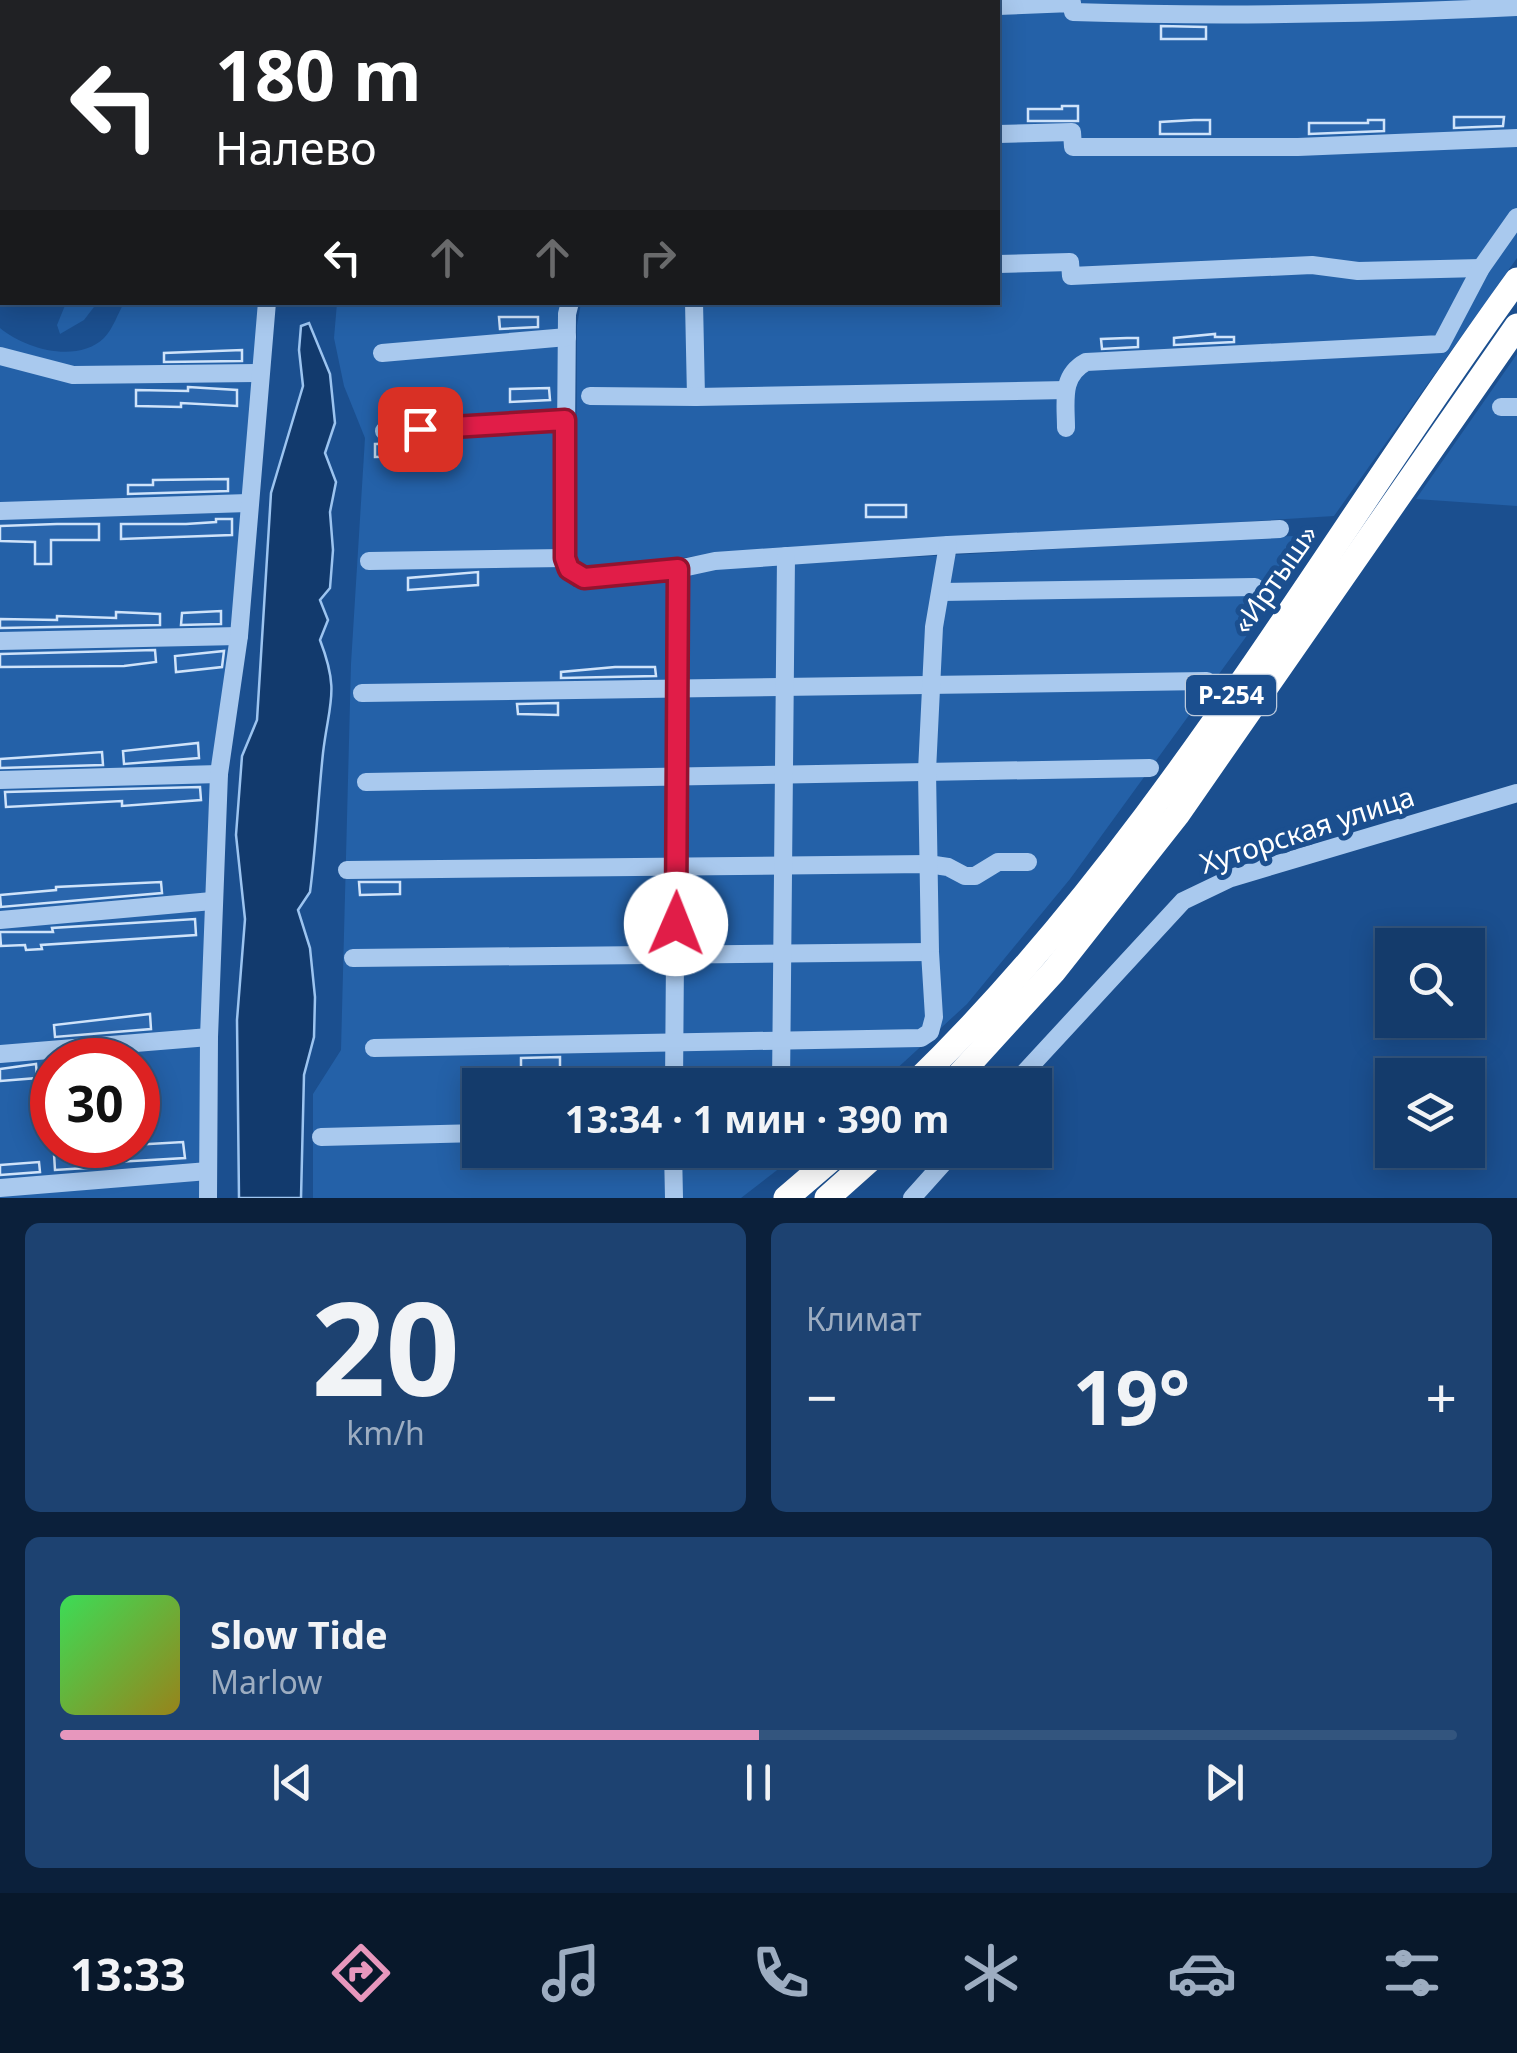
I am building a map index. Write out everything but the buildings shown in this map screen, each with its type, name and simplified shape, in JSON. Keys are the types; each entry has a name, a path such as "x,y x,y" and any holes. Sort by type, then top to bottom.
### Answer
{"highway":[{"name":"«Иртыш»","path":"930,1068 1033,956 1103,870 1233,692 1517,280"},
{"name":"«Иртыш»","path":"966,1068 1054,971 1177,815 1517,326"},
{"path":"786,1198 821,1168"},
{"path":"827,1198 861,1168"}],"street":[{"path":"1000,6 1072,3 1072,12 1168,15 1517,7"},
{"path":"1000,134 1072,132 1073,147 1298,147 1517,138"},
{"path":"1066,428 1066,390 1073,369 1086,362 1440,344 1481,268 1517,216"},
{"path":"1000,264 1070,262 1071,276 1312,265 1358,271 1481,268"},
{"path":"208,1198 208,1037 219,774 239,636 267,305"},
{"path":"570,305 565,558 569,569 584,578 678,569 716,561 948,544 1280,529"},
{"path":"694,305 696,397"},
{"path":"382,353 567,337"},
{"path":"0,356 73,375 260,373"},
{"path":"590,396 1066,390"},
{"path":"384,431 565,420"},
{"path":"0,512 248,503"},
{"path":"374,1048 922,1038 930,1032 934,1017 928,864 930,683 934,627 948,544"},
{"path":"781,1068 786,556"},
{"path":"368,561 565,558"},
{"path":"674,1068 678,569"},
{"path":"942,592 1255,587"},
{"path":"0,641 239,636"},
{"path":"362,693 1208,681"},
{"path":"366,782 1150,768"},
{"path":"0,780 219,774"},
{"name":"Хуторская улица","path":"1029,1068 1182,901 1231,878 1517,793"},
{"path":"347,870 928,864 975,876 998,862 1028,862"},
{"path":"0,920 212,902"},
{"path":"353,958 930,952"},
{"path":"0,1054 208,1037"},
{"path":"321,1136 462,1133"},
{"path":"673,1168 674,1198"},
{"path":"912,1198 939,1168"},
{"path":"0,1188 208,1171"}],"shaded area":[{"path":"1000,0 1517,0 1517,258 1334,516 696,556 590,570 580,566 576,557 577,325 581,305 1000,305"},
{"path":"65,305 95,305 84,320 60,334 57,325"},
{"path":"123,305 261,305 236,601 207,871 200,1090 203,1198 0,1198 0,328 23,342 51,351 80,350 104,338"},
{"path":"337,305 564,305 559,575 574,587 734,567 1293,536 1308,540 1309,550 1070,879 967,1004 897,1068 462,1068 462,1168 780,1168 741,1198 313,1198 313,1094 341,1050 351,664 365,438 344,386 334,338"},
{"path":"309,323 330,374 335,423 325,453 336,482 330,512 330,588 320,600 328,620 320,640 330,672 331,697 310,892 298,910 310,948 314,1037 304,1075 301,1198 239,1198 237,1020 245,919 236,835 242,756 257,720 271,493 303,386 301,326"},
{"path":"1517,354 1517,506 1416,499"}],"route":[{"path":"420,429 565,420 565,558 569,569 584,578 678,569 676,924"}]}
